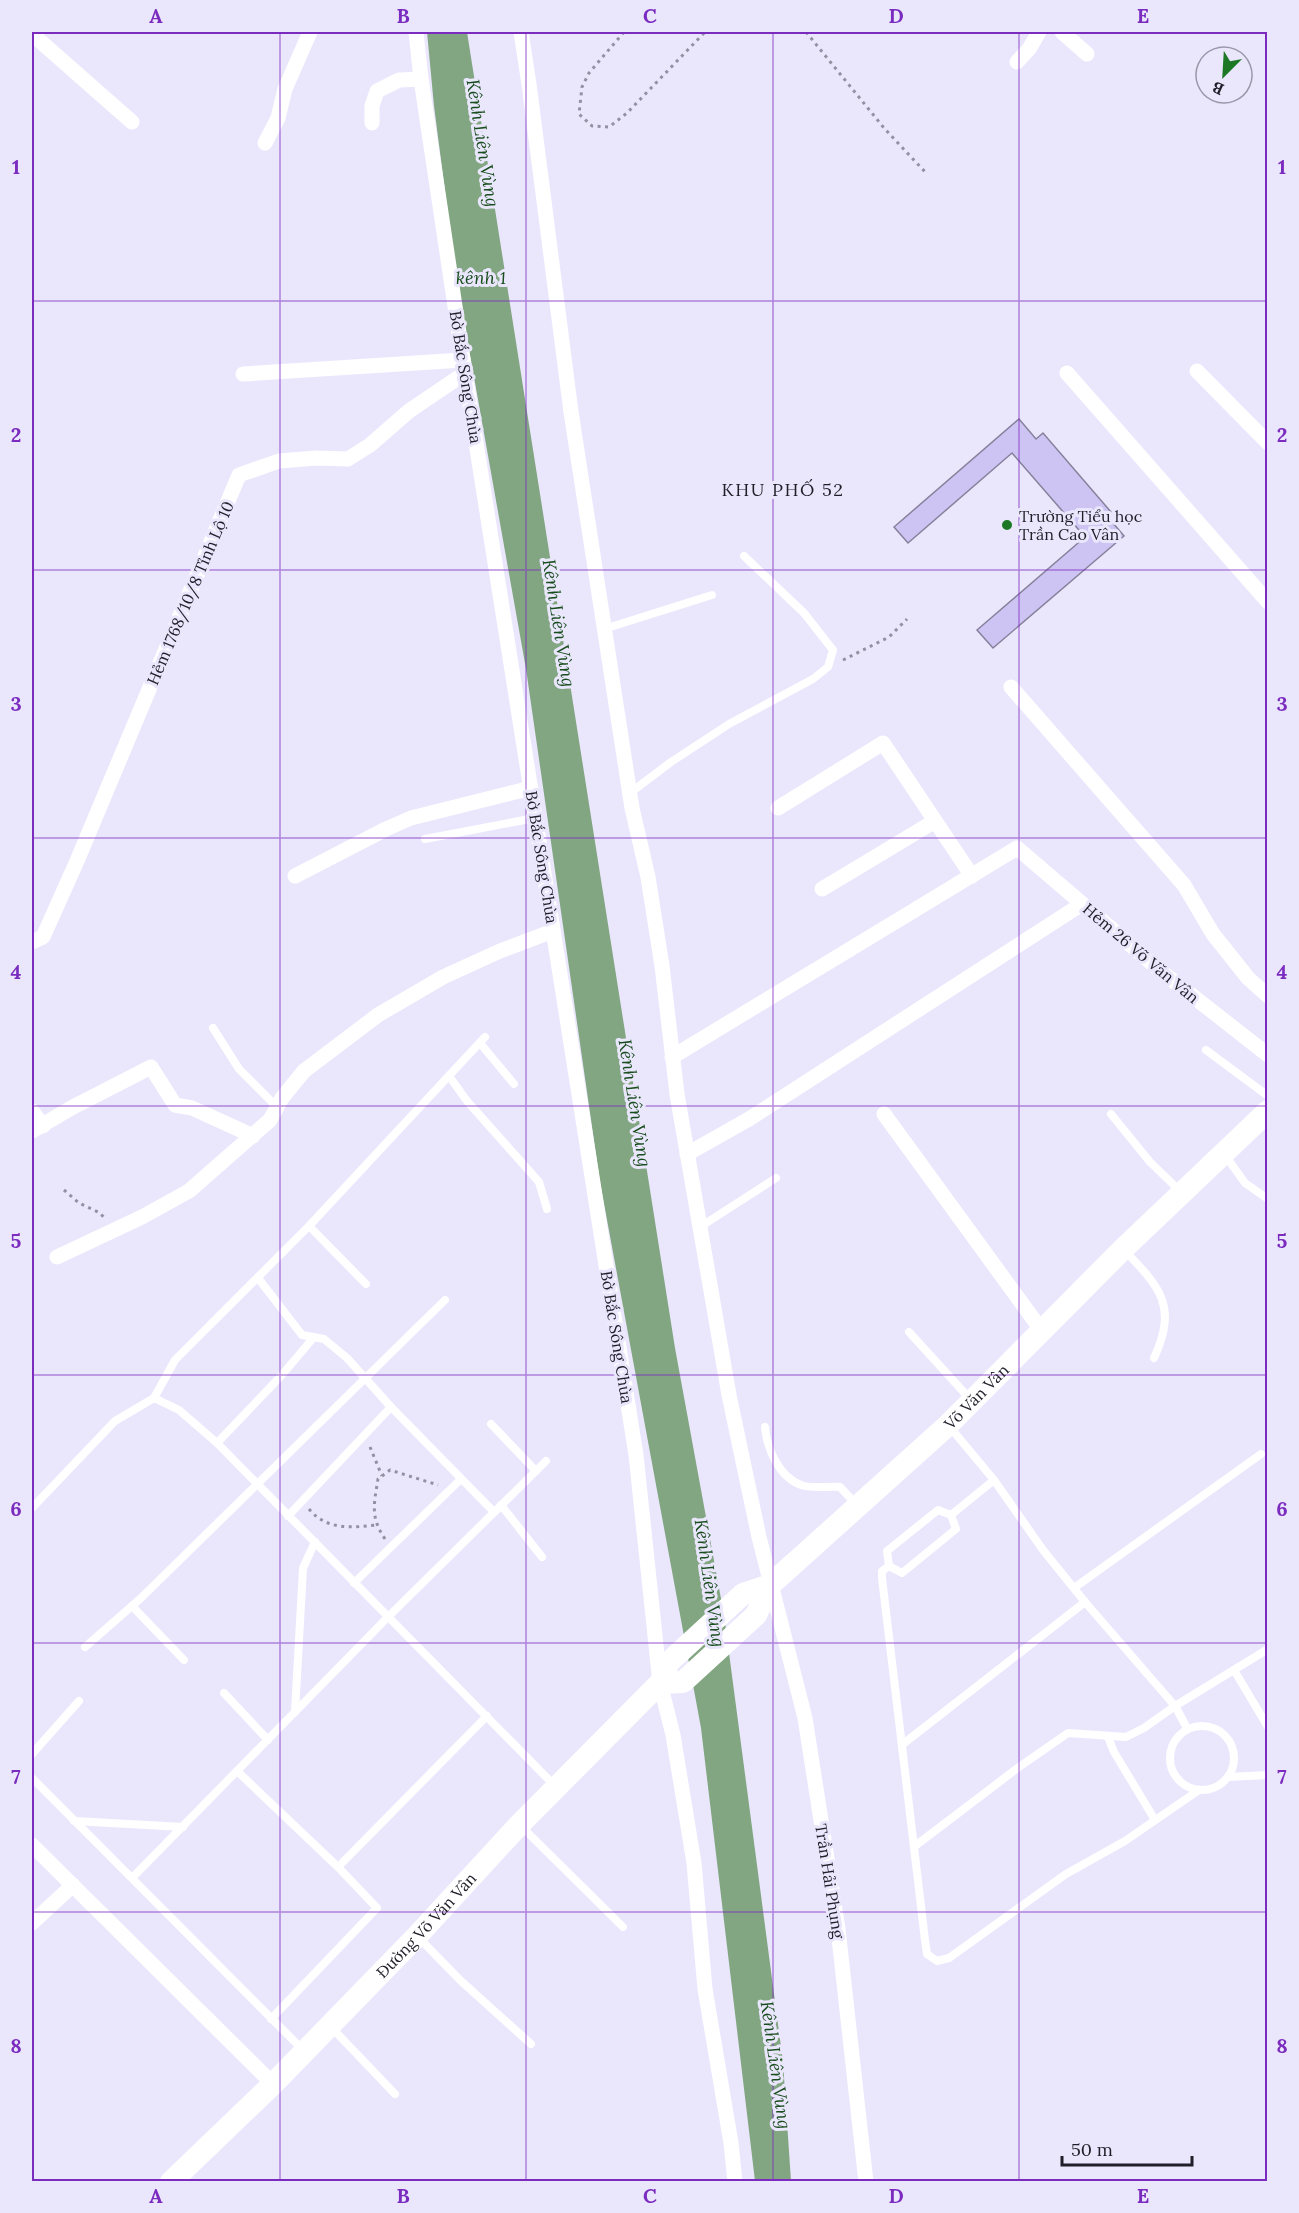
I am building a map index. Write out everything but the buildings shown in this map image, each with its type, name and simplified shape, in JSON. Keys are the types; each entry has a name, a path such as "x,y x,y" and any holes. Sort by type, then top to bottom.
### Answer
{"street":[{"path":"265,142 278,118 285,89 310,32"},
{"name":"Bờ Bắc Sông Chùa","path":"416,32 464,367 636,1455 660,1683 673,1735 694,1863 705,1989 735,2181"},
{"name":"Trần Hải Phụng","path":"520,32 529,84 571,412 630,793 650,885 687,1154 729,1395 770,1585 805,1718 838,1929 866,2181"},
{"path":"1017,62 1029,49 1039,32"},
{"path":"1062,32 1087,54"},
{"path":"32,34 132,122"},
{"path":"372,123 372,106 377,91 399,80 421,79"},
{"path":"243,374 464,367"},
{"name":"Hẻm 1768/10/8 Tỉnh Lộ 10","path":"33,942 43,937 77,861 239,475 279,461 316,458 348,459 370,445 464,367"},
{"path":"1197,372 1268,443"},
{"path":"1067,373 1268,602"},
{"path":"1011,687 1184,885 1213,934 1248,978 1268,996"},
{"path":"672,1057 972,876 883,743 778,808"},
{"path":"295,876 386,828 411,818 531,788"},
{"path":"822,889 935,820"},
{"name":"Hẻm 26 Võ Văn Vân","path":"972,876 1017,848 1162,972 1268,1054"},
{"path":"687,1154 749,1119 1082,904"},
{"path":"57,1257 142,1217 189,1191 270,1120 304,1071 378,1015 443,977 500,951 553,931"},
{"path":"32,1111 37,1128 72,1107 152,1067 175,1105 192,1108 253,1136"},
{"name":"Võ Văn Vân","path":"669,1662 742,1594 770,1585 948,1425 1123,1249 1268,1111"},
{"path":"884,1114 1042,1331"},
{"path":"660,1683 683,1682 756,1615 770,1585"},
{"name":"Đường Võ Văn Vân","path":"171,2181 330,2026 417,1936 519,1824 660,1683 669,1662"},
{"path":"33,1849 73,1885 273,2084"},
{"path":"32,1923 73,1885"}],"lane":[{"path":"630,793 671,762 729,724 813,679 828,667 833,650 804,613 744,556"},
{"path":"604,629 712,595"},
{"path":"425,839 536,818"},
{"path":"213,1028 239,1070 277,1107"},
{"path":"32,1508 115,1421 154,1398 175,1360 309,1226 482,1040 514,1084"},
{"path":"1206,1050 1268,1096"},
{"path":"449,1076 467,1101 539,1182 547,1209"},
{"path":"1111,1114 1150,1162 1182,1192"},
{"path":"1224,1153 1245,1183 1268,1199"},
{"path":"699,1227 776,1178"},
{"path":"309,1226 366,1284"},
{"path":"1123,1249 1151,1278 1162,1295 1164,1334 1154,1358"},
{"path":"258,1278 302,1335 324,1339 347,1358 391,1407 494,1512"},
{"path":"85,1647 132,1606 366,1380 445,1300"},
{"path":"909,1332 972,1401"},
{"path":"217,1443 314,1337"},
{"path":"154,1398 179,1410 217,1443 556,1786"},
{"path":"288,1516 391,1407"},
{"path":"491,1424 536,1471"},
{"path":"948,1425 994,1480 1043,1550 1085,1602 1175,1706 1187,1728"},
{"path":"765,1427 766,1443 783,1473 802,1486 840,1487 857,1506"},
{"path":"1074,1588 1261,1454"},
{"path":"132,1878 388,1617 546,1461"},
{"path":"354,1583 461,1479"},
{"path":"951,1515 994,1480"},
{"path":"501,1505 542,1557"},
{"path":"938,1510 951,1515 956,1529 902,1573 889,1566 887,1551 938,1510"},
{"path":"295,1712 303,1568 315,1542"},
{"path":"889,1566 882,1571 882,1578 927,1954 937,1961 949,1958 1065,1874 1125,1841 1199,1790 1216,1787 1228,1777 1234,1761 1233,1752 1231,1744 1220,1731 1204,1725 1187,1728 1175,1739 1169,1755 1172,1772 1183,1785 1199,1790"},
{"path":"903,1744 1085,1602"},
{"path":"132,1606 184,1660"},
{"path":"915,1846 1068,1733 1126,1737 1268,1650"},
{"path":"1234,1670 1268,1727"},
{"path":"224,1693 268,1740"},
{"path":"32,1754 79,1701"},
{"path":"338,1867 487,1716"},
{"path":"1108,1737 1114,1752 1155,1820"},
{"path":"237,1771 338,1867 377,1908 271,2019"},
{"path":"1228,1777 1268,1774"},
{"path":"32,1778 304,2052"},
{"path":"74,1821 183,1827"},
{"path":"519,1824 623,1927"},
{"path":"417,1936 461,1981 531,2044"},
{"path":"330,2026 395,2094"}],"path":[{"path":"624,32 589,73 582,87 579,114 592,126 609,127 627,113 705,32"},
{"path":"806,32 884,128 927,174"},
{"path":"828,667 889,637 907,619"},
{"path":"64,1190 79,1203 98,1212 110,1222 109,1232"},
{"path":"362,1437 372,1450 382,1476"},
{"path":"391,1548 376,1525 374,1502 378,1479 390,1470 410,1474 443,1486 449,1491"},
{"path":"302,1500 315,1516 341,1528 376,1525"}],"water":[{"name":"kênh 1","path":"427,32 467,32 675,1348 724,1615 783,2062 791,2181 755,2181 701,1728 600,1182 526,669 456,276"}],"place":[{"name":"Trường Tiểu học Trần Cao Vân","path":"1007,525"}],"district":[{"name":"KHU PHỐ 52","path":"783,489"}],"water label":[{"name":"Kênh Liên Vùng","path":"483,143"},
{"name":"Kênh Liên Vùng","path":"559,623"},
{"name":"Kênh Liên Vùng","path":"635,1103"},
{"name":"Kênh Liên Vùng","path":"710,1583"},
{"name":"Kênh Liên Vùng","path":"776,2065"}]}
